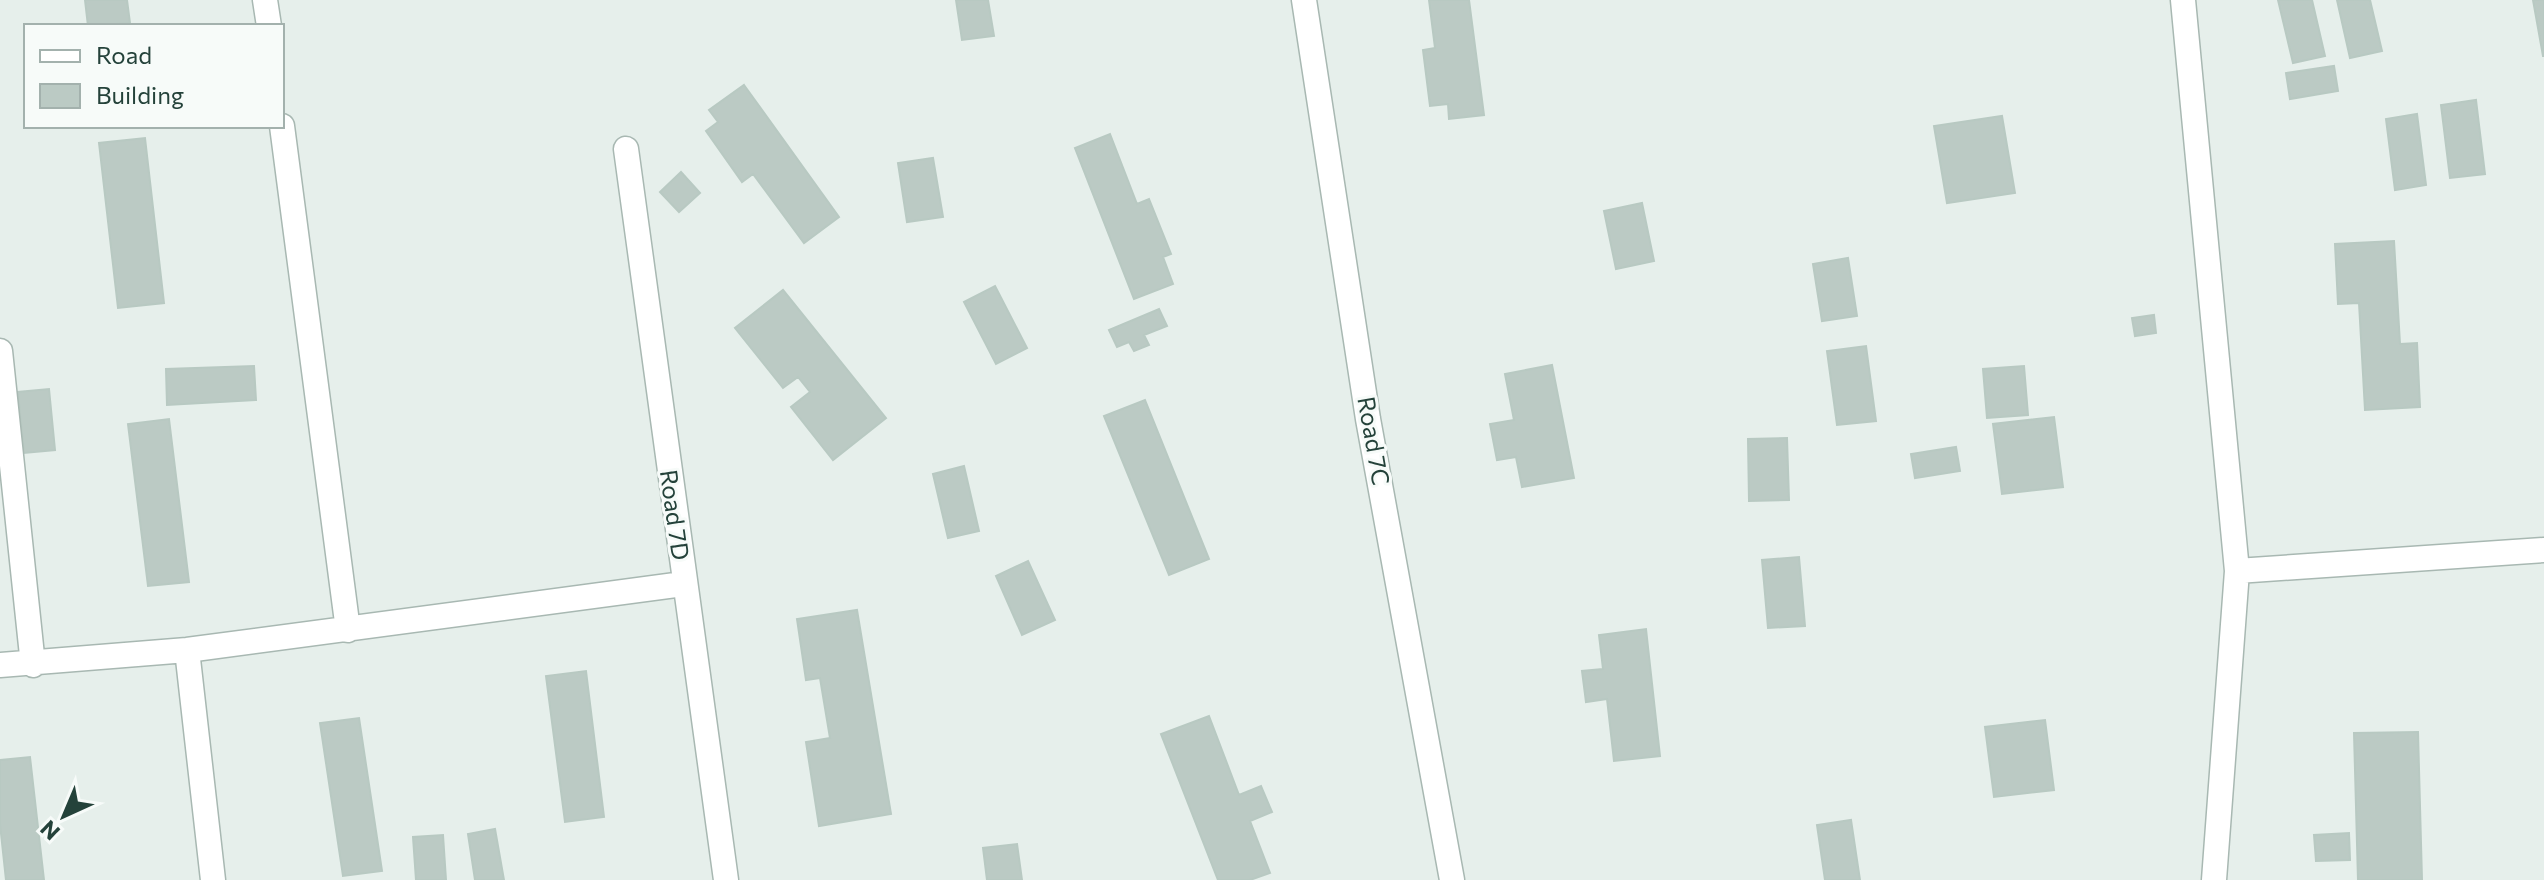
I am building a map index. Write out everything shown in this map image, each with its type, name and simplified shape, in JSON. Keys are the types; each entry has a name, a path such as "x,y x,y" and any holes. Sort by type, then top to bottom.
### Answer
{"street":[{"path":"265,0 269,24"},
{"name":"Road 7C","path":"1304,0 1368,419 1452,880"},
{"path":"2183,0 2237,571 2214,880"},
{"path":"282,128 348,630"},
{"name":"Road 7D","path":"626,149 683,584 726,880"},
{"path":"0,351 33,665"},
{"path":"2237,571 2544,550"},
{"path":"0,665 33,665 187,650 683,584"},
{"path":"187,650 213,880"}],"building":[{"path":"85,0 127,0 130,23 88,24"},
{"path":"956,0 988,0 994,36 962,40"},
{"path":"1429,0 1469,0 1484,115 1449,119 1448,104 1430,106 1423,50 1435,48"},
{"path":"2278,0 2312,0 2325,56 2293,63"},
{"path":"2337,0 2370,0 2382,51 2350,58"},
{"path":"2533,0 2544,0 2544,56 2543,56"},
{"path":"2334,66 2338,91 2290,99 2286,73"},
{"path":"744,85 839,217 804,243 753,174 742,182 706,131 718,122 709,110"},
{"path":"2476,100 2485,174 2450,178 2441,105"},
{"path":"2417,114 2426,185 2395,190 2386,119"},
{"path":"2002,116 2015,193 1947,203 1934,126"},
{"path":"1110,134 1137,204 1149,199 1171,254 1163,257 1173,284 1134,299 1075,148"},
{"path":"145,138 164,303 118,308 99,143"},
{"path":"933,158 943,217 907,222 898,163"},
{"path":"681,172 700,193 679,212 660,192"},
{"path":"1642,203 1654,261 1616,269 1604,211"},
{"path":"2394,241 2400,344 2417,343 2420,407 2365,410 2359,303 2338,304 2335,244"},
{"path":"1848,258 1857,316 1822,321 1813,264"},
{"path":"995,286 1027,348 996,364 964,302"},
{"path":"783,290 886,418 833,460 791,407 810,392 798,377 783,388 735,328"},
{"path":"1159,309 1167,326 1144,335 1149,345 1134,351 1129,342 1117,347 1109,330"},
{"path":"2154,315 2156,333 2135,336 2132,318"},
{"path":"1866,346 1876,421 1837,425 1827,351"},
{"path":"1552,365 1574,478 1522,487 1516,457 1497,460 1490,424 1514,420 1505,374"},
{"path":"254,366 256,400 167,405 166,369"},
{"path":"2024,366 2028,415 1987,418 1983,369"},
{"path":"49,389 55,450 24,453 18,392"},
{"path":"1145,400 1209,559 1169,575 1104,416"},
{"path":"2054,417 2063,487 2002,494 1993,424"},
{"path":"169,419 189,582 148,586 128,424"},
{"path":"1787,438 1789,500 1749,501 1748,439"},
{"path":"1956,447 1960,471 1915,478 1911,454"},
{"path":"964,466 979,531 948,538 933,474"},
{"path":"1799,557 1805,626 1768,628 1762,560"},
{"path":"1028,561 1055,620 1022,635 996,576"},
{"path":"857,610 891,814 819,826 806,742 830,738 820,678 806,680 797,619"},
{"path":"1646,629 1660,756 1614,761 1607,699 1586,702 1582,671 1603,669 1599,635"},
{"path":"586,671 604,817 565,822 546,676"},
{"path":"1209,716 1239,795 1261,786 1272,812 1250,821 1270,873 1250,880 1218,880 1161,734"},
{"path":"359,718 382,871 343,876 320,723"},
{"path":"2045,720 2054,790 1994,797 1985,727"},
{"path":"2418,732 2422,880 2358,880 2354,733"},
{"path":"30,757 44,880 6,880 0,824 0,760"},
{"path":"1851,820 1860,880 1825,880 1817,825"},
{"path":"495,829 504,880 475,880 468,834"},
{"path":"2349,833 2350,860 2316,861 2314,835"},
{"path":"443,835 446,880 416,880 413,837"},
{"path":"1017,844 1022,880 987,880 983,848"}]}
